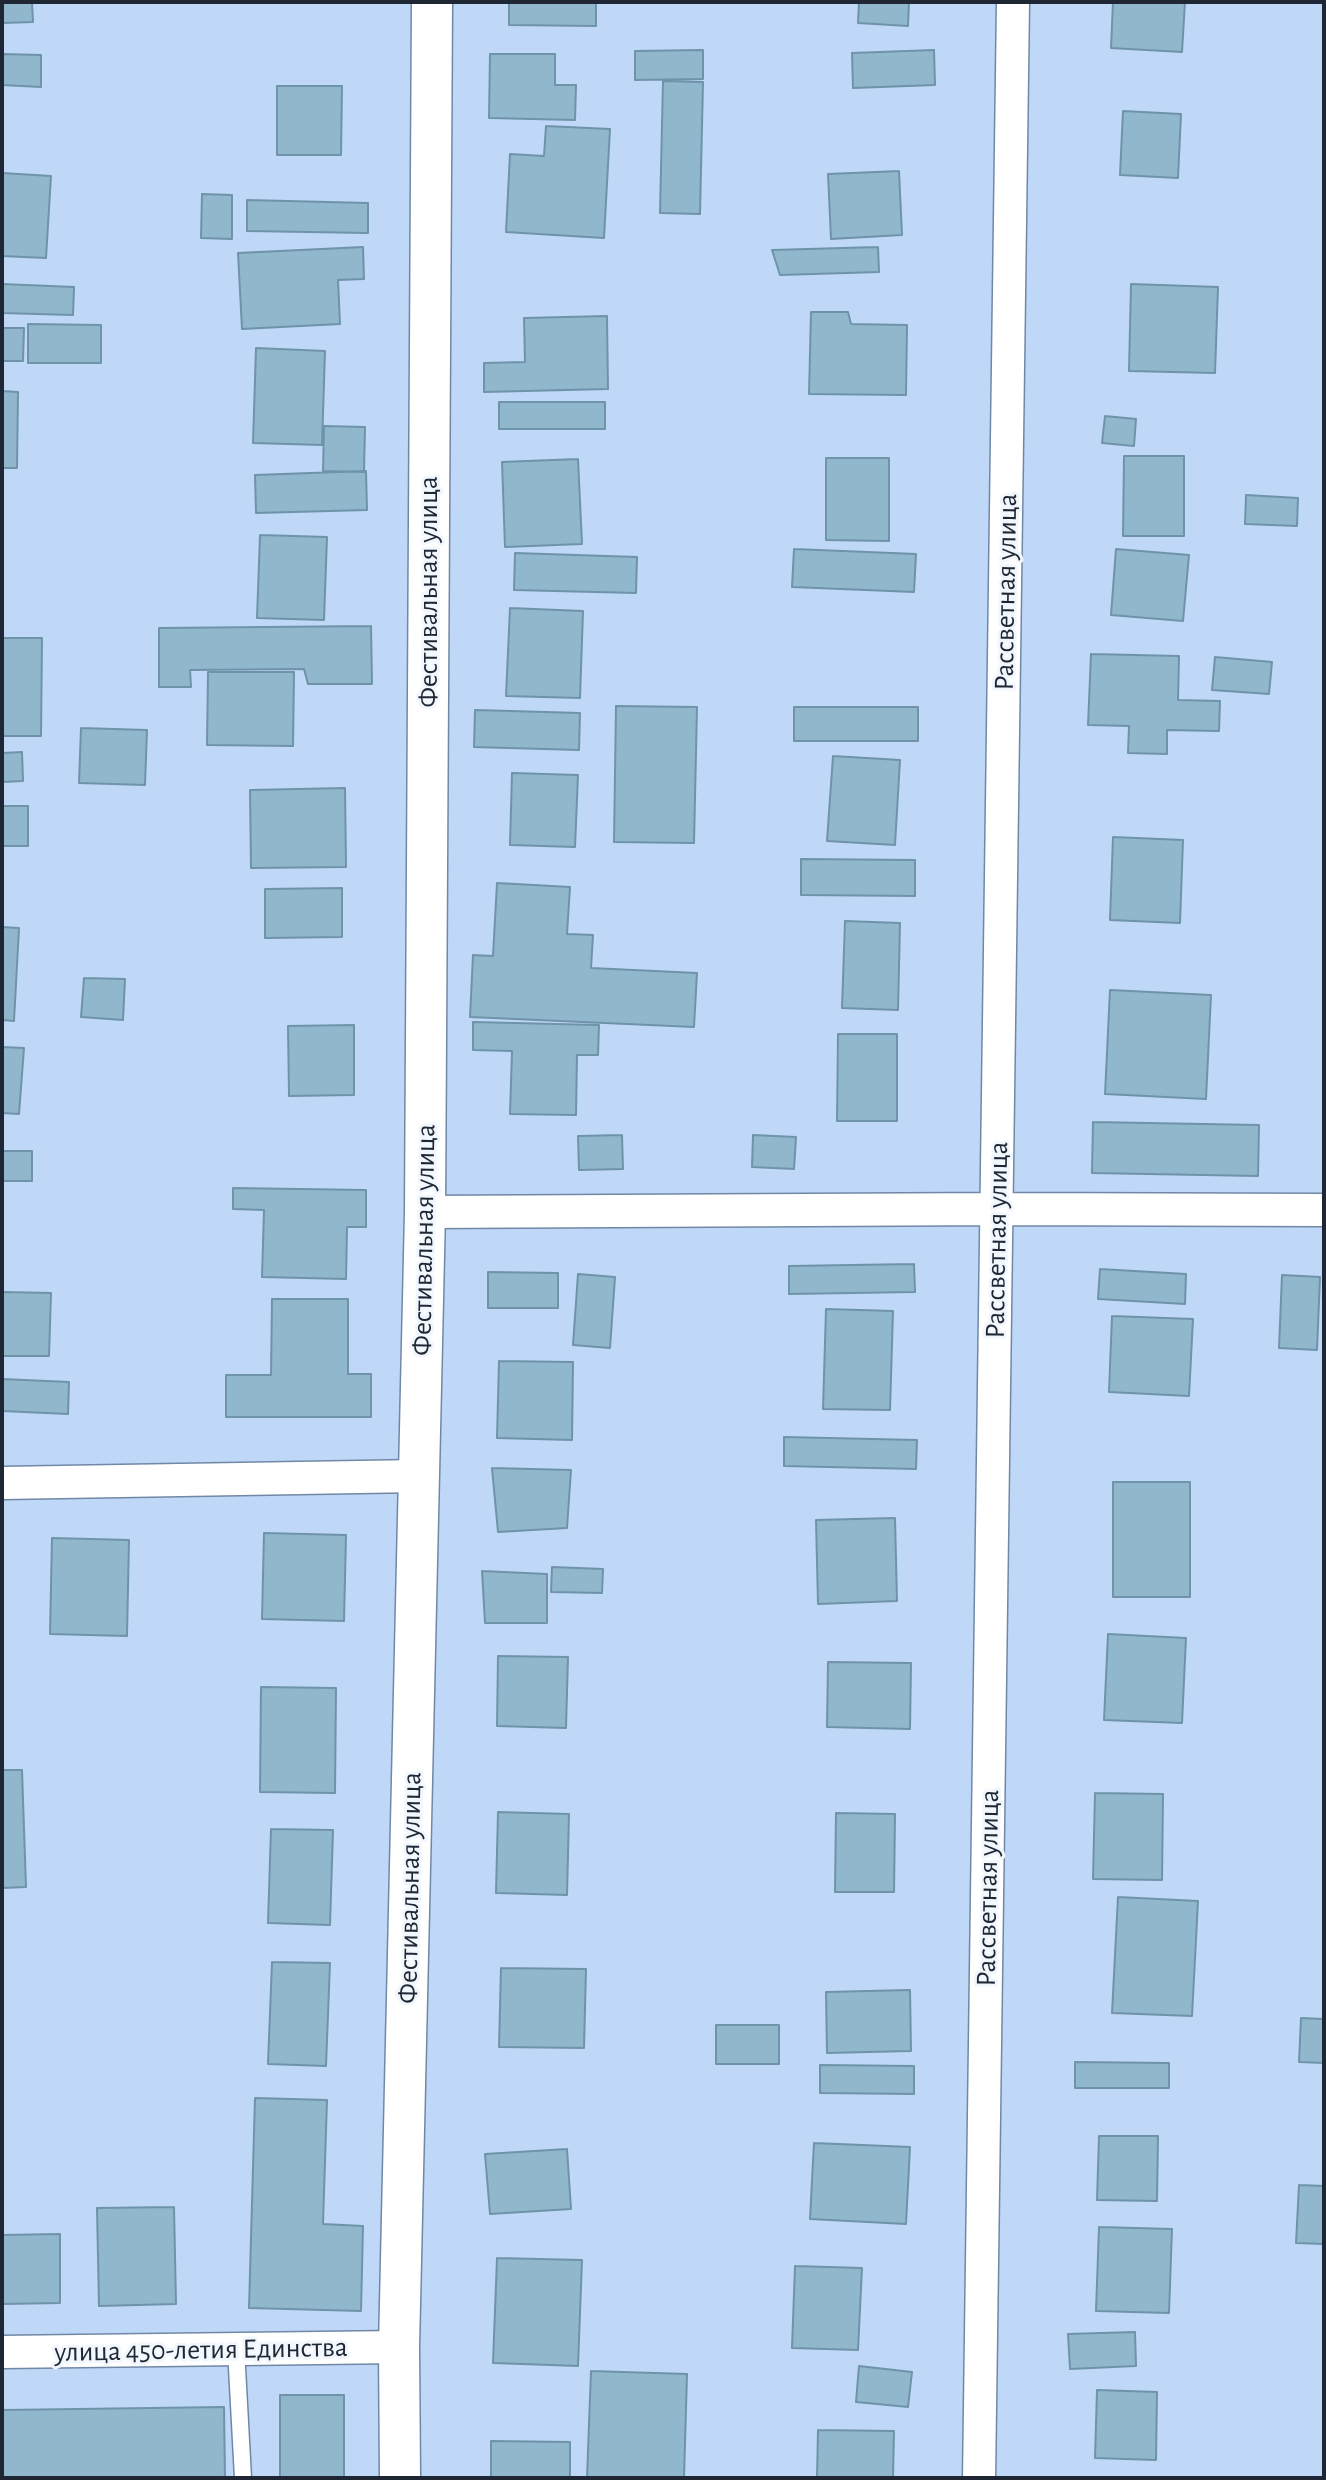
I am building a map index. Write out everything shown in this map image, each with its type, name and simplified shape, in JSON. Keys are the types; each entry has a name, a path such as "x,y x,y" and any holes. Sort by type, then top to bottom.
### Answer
{"street":[{"name":"Фестивальная улица","path":"400,2478 399,2347 425,1212 432,2"},
{"name":"Рассветная улица","path":"979,2478 1013,2"},
{"path":"425,1212 1324,1210"},
{"path":"2,1483 419,1476"},
{"name":"улица 450-летия Единства","path":"2,2352 399,2347"}],"lane":[{"path":"236,2349 243,2478"}],"building":[{"path":"2,2 32,2 33,22 2,23"},
{"path":"509,2 596,2 596,26 509,25"},
{"path":"859,2 909,2 908,26 858,23"},
{"path":"1113,2 1185,2 1182,52 1111,48"},
{"path":"703,50 703,79 635,80 635,51"},
{"path":"934,50 935,85 853,88 852,53"},
{"path":"2,54 41,55 41,87 2,85"},
{"path":"490,54 555,54 555,85 576,85 575,120 489,118"},
{"path":"663,81 703,82 700,214 660,213"},
{"path":"277,86 342,86 341,155 277,155"},
{"path":"1123,111 1181,114 1178,178 1120,175"},
{"path":"546,126 610,129 604,238 506,232 510,154 544,156"},
{"path":"899,171 902,235 831,239 828,174"},
{"path":"2,173 51,176 46,258 2,256"},
{"path":"202,194 232,195 232,239 201,238"},
{"path":"247,200 368,203 368,233 247,231"},
{"path":"363,247 364,279 338,280 340,324 242,329 238,253"},
{"path":"878,247 879,272 780,275 772,250"},
{"path":"2,284 74,287 73,315 2,313"},
{"path":"1131,284 1218,287 1215,373 1129,371"},
{"path":"811,312 848,312 851,324 907,325 906,395 809,394"},
{"path":"607,316 608,389 484,392 484,363 525,362 524,318"},
{"path":"28,324 101,325 101,363 28,363"},
{"path":"2,328 24,328 23,361 2,361"},
{"path":"256,348 325,351 322,445 253,443"},
{"path":"2,391 18,392 17,468 2,468"},
{"path":"499,402 605,402 605,429 499,429"},
{"path":"1105,416 1136,419 1134,446 1102,443"},
{"path":"324,426 365,427 364,472 323,471"},
{"path":"1124,456 1184,456 1184,536 1123,536"},
{"path":"826,458 889,458 889,541 826,540"},
{"path":"578,459 582,544 505,547 502,462"},
{"path":"366,471 367,510 256,513 255,475"},
{"path":"1246,495 1298,498 1297,526 1245,524"},
{"path":"260,535 327,537 324,620 257,618"},
{"path":"794,549 916,554 914,592 792,587"},
{"path":"1116,549 1189,555 1183,621 1111,615"},
{"path":"515,553 637,557 636,593 514,590"},
{"path":"510,608 583,611 580,698 506,696"},
{"path":"371,626 372,684 308,684 304,669 190,670 191,687 159,687 159,628"},
{"path":"2,638 42,638 41,736 2,736"},
{"path":"1091,654 1179,656 1178,700 1220,701 1219,731 1167,730 1167,754 1128,753 1129,726 1088,725"},
{"path":"1215,657 1272,662 1269,694 1212,690"},
{"path":"208,672 294,672 293,746 207,745"},
{"path":"616,706 697,707 694,843 614,842"},
{"path":"794,707 918,707 918,741 794,741"},
{"path":"475,710 580,713 579,750 474,747"},
{"path":"81,728 147,730 145,785 79,783"},
{"path":"22,752 23,781 2,782 2,753"},
{"path":"833,756 900,760 895,845 827,841"},
{"path":"512,773 578,775 575,847 510,845"},
{"path":"345,788 346,867 251,868 250,790"},
{"path":"2,806 28,806 28,846 2,846"},
{"path":"1113,837 1183,840 1180,923 1110,920"},
{"path":"801,859 915,860 915,896 801,895"},
{"path":"497,883 570,887 567,934 593,935 591,968 697,973 694,1027 470,1017 473,955 493,956"},
{"path":"342,888 342,937 265,938 265,889"},
{"path":"845,921 900,923 898,1010 842,1008"},
{"path":"2,927 19,928 14,1021 2,1020"},
{"path":"84,978 125,979 123,1020 81,1017"},
{"path":"1110,990 1211,995 1206,1099 1105,1094"},
{"path":"473,1022 599,1025 598,1055 577,1055 576,1115 510,1114 512,1051 473,1050"},
{"path":"354,1025 354,1095 289,1096 288,1026"},
{"path":"838,1034 897,1034 897,1121 837,1121"},
{"path":"2,1047 24,1048 19,1114 2,1113"},
{"path":"1093,1122 1259,1125 1258,1176 1092,1173"},
{"path":"622,1135 623,1169 579,1170 578,1136"},
{"path":"753,1135 796,1137 794,1169 752,1167"},
{"path":"2,1151 32,1151 32,1181 2,1181"},
{"path":"233,1188 366,1190 366,1227 347,1227 346,1279 262,1277 264,1210 233,1209"},
{"path":"914,1264 915,1292 789,1294 789,1266"},
{"path":"1100,1269 1186,1274 1185,1304 1098,1299"},
{"path":"488,1272 558,1273 558,1308 488,1308"},
{"path":"578,1274 615,1277 610,1348 573,1345"},
{"path":"1282,1275 1320,1277 1317,1350 1279,1348"},
{"path":"2,1292 51,1293 49,1356 2,1356"},
{"path":"272,1299 348,1299 348,1374 371,1374 371,1417 226,1417 226,1375 271,1375"},
{"path":"826,1309 893,1311 890,1410 823,1409"},
{"path":"1112,1316 1193,1319 1189,1396 1109,1392"},
{"path":"499,1361 573,1362 572,1440 497,1438"},
{"path":"2,1379 69,1382 68,1414 2,1411"},
{"path":"784,1437 917,1440 916,1469 784,1466"},
{"path":"492,1468 571,1470 567,1528 498,1532"},
{"path":"1113,1482 1190,1482 1190,1597 1113,1597"},
{"path":"895,1518 897,1601 818,1604 816,1520"},
{"path":"264,1533 346,1535 344,1621 262,1619"},
{"path":"52,1538 129,1540 127,1636 50,1634"},
{"path":"552,1567 603,1569 602,1593 551,1592"},
{"path":"482,1571 547,1574 547,1623 485,1623"},
{"path":"1108,1634 1186,1638 1182,1723 1104,1720"},
{"path":"498,1656 568,1657 566,1728 497,1726"},
{"path":"828,1662 911,1663 910,1729 827,1727"},
{"path":"261,1687 336,1688 335,1793 260,1792"},
{"path":"2,1770 22,1770 26,1887 2,1888"},
{"path":"1095,1793 1163,1794 1162,1880 1093,1879"},
{"path":"498,1812 569,1814 567,1895 496,1893"},
{"path":"836,1813 895,1814 894,1892 835,1892"},
{"path":"271,1829 333,1830 330,1925 268,1923"},
{"path":"1118,1897 1198,1901 1192,2016 1112,2013"},
{"path":"272,1962 330,1963 326,2066 268,2064"},
{"path":"501,1968 586,1969 584,2048 499,2047"},
{"path":"910,1990 911,2051 827,2053 826,1992"},
{"path":"1301,2018 1324,2019 1324,2063 1299,2062"},
{"path":"716,2025 779,2025 779,2064 716,2064"},
{"path":"1075,2062 1169,2063 1169,2088 1075,2088"},
{"path":"820,2065 914,2066 914,2094 820,2093"},
{"path":"255,2098 327,2100 323,2224 363,2226 361,2311 249,2308"},
{"path":"1099,2136 1158,2136 1157,2201 1097,2200"},
{"path":"814,2143 910,2147 906,2224 810,2219"},
{"path":"567,2149 571,2209 490,2214 485,2154"},
{"path":"1299,2185 1324,2186 1324,2244 1296,2243"},
{"path":"174,2207 176,2304 99,2306 97,2208"},
{"path":"1099,2227 1172,2229 1169,2313 1096,2311"},
{"path":"60,2234 60,2303 2,2304 2,2235"},
{"path":"497,2258 582,2260 578,2366 493,2363"},
{"path":"795,2266 862,2268 858,2350 792,2348"},
{"path":"1135,2332 1136,2366 1070,2369 1068,2334"},
{"path":"859,2366 912,2372 908,2407 856,2402"},
{"path":"591,2371 687,2374 684,2478 587,2478"},
{"path":"1097,2390 1157,2392 1156,2460 1095,2458"},
{"path":"280,2395 344,2395 344,2478 280,2478"},
{"path":"224,2407 225,2478 2,2478 2,2410"},
{"path":"818,2430 894,2431 893,2478 817,2478"},
{"path":"491,2441 570,2442 570,2478 491,2478"}]}
